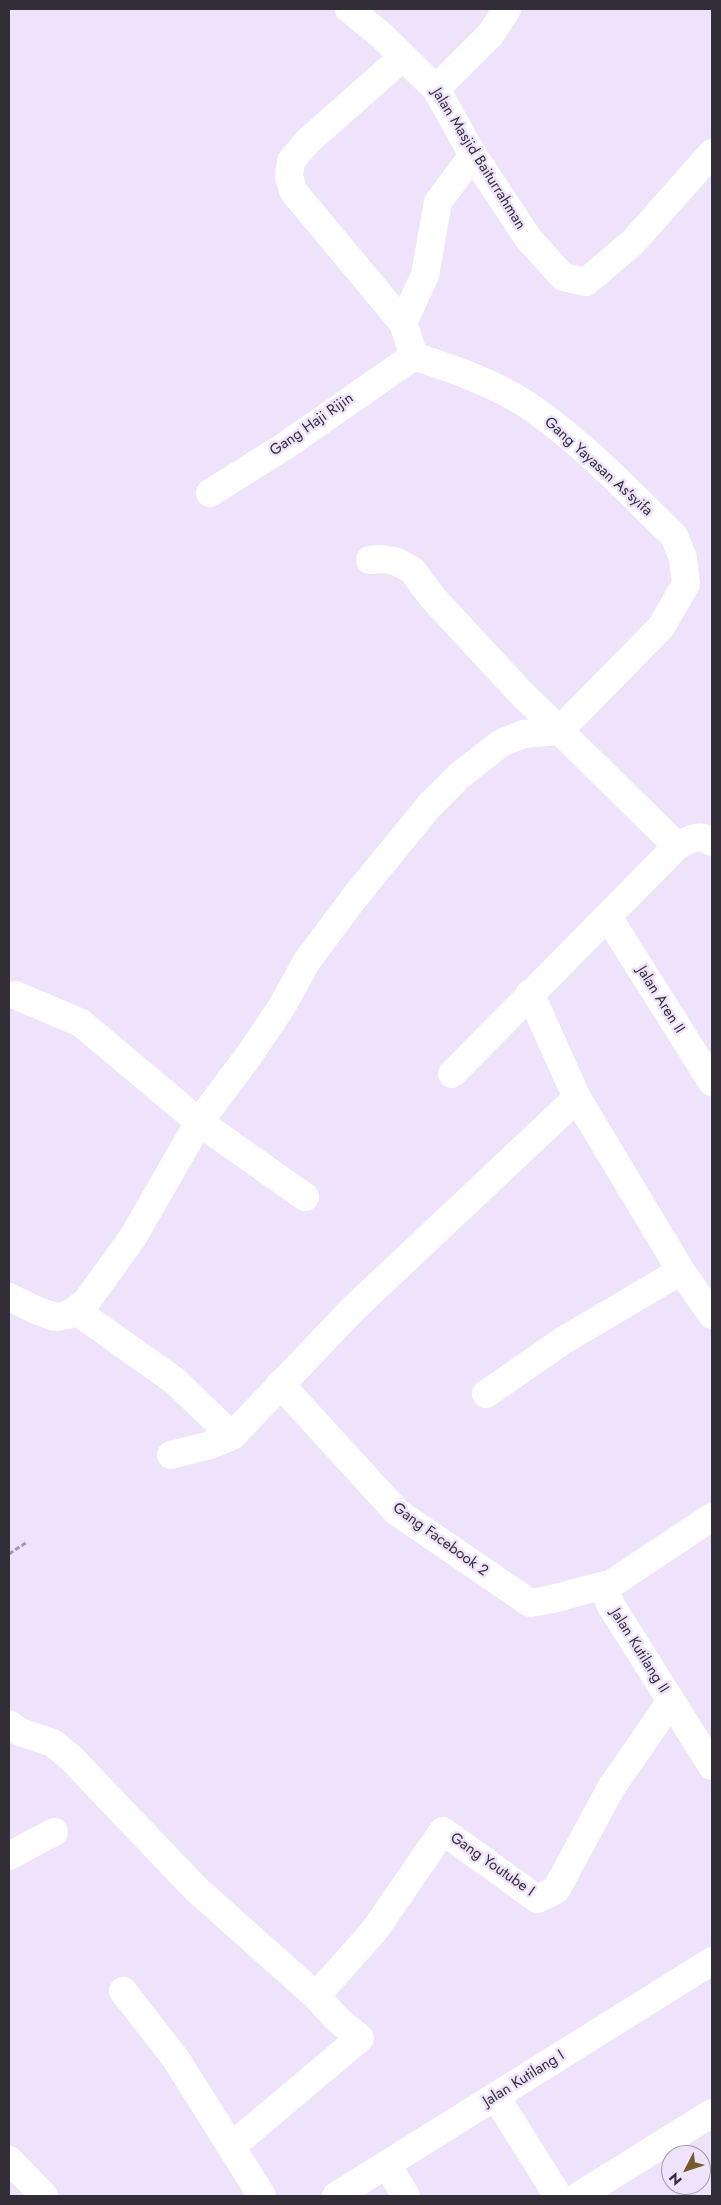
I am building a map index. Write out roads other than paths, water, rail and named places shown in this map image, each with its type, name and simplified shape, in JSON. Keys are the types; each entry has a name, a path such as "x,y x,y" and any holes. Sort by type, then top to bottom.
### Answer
{"street":[{"name":"Jalan Masjid Baiturrahman","path":"349,9 403,57 436,90 473,155 528,238 563,277 586,282 633,242 712,153"},
{"path":"436,90 490,35 507,9"},
{"path":"403,57 308,141 291,161 289,176 293,191 402,323 414,356"},
{"path":"402,323 425,275 438,202 473,155"},
{"name":"Gang Haji Rijin","path":"210,493 284,446 414,356"},
{"name":"Gang Yayasan As'syifa","path":"414,356 468,375 525,404 570,437 674,536 683,558 686,584 661,627 560,731"},
{"path":"370,560 381,558 394,561 412,570 433,598 520,692 677,846"},
{"path":"9,1297 38,1311 56,1316 68,1315 86,1302 133,1237 199,1122 277,1015 313,953 354,898 429,806 459,776 501,743 524,734 560,731"},
{"path":"452,1074 677,846 693,838 706,838 712,842"},
{"name":"Jalan Aren II","path":"608,917 712,1082"},
{"path":"530,994 577,1098 681,1271 712,1315"},
{"path":"15,995 81,1024 199,1122 305,1197"},
{"path":"170,1455 210,1445 232,1436 353,1309 577,1098"},
{"path":"486,1394 564,1340 681,1271"},
{"path":"75,1310 175,1381 232,1436"},
{"name":"Gang Facebook 2","path":"280,1384 397,1512 530,1603 556,1600 583,1589 611,1584"},
{"path":"611,1584 712,1519"},
{"name":"Jalan Kutilang II","path":"611,1584 607,1594 610,1604 712,1766"},
{"name":"Gang Youtube I","path":"316,1996 374,1931 443,1831 537,1899 556,1890 611,1788 671,1701"},
{"path":"9,1724 20,1732 53,1743 71,1758 195,1888 360,2038 232,2146"},
{"path":"9,1856 54,1832"},
{"name":"Jalan Kutilang I","path":"336,2196 712,1961"},
{"path":"123,1991 176,2059 262,2196"},
{"path":"496,2097 558,2196"},
{"path":"579,2196 712,2113"},
{"path":"9,2160 44,2196"},
{"path":"387,2165 406,2196"}]}
